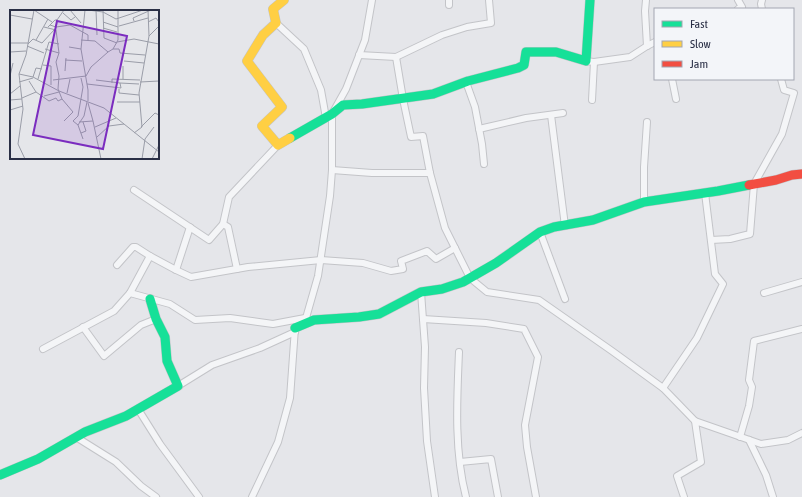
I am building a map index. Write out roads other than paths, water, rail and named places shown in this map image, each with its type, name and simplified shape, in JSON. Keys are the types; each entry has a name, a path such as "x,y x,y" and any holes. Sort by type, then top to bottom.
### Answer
{"street":[{"path":"252,497 278,442 290,398 295,330 306,318 318,276 330,196 332,170 329,116 321,90 304,49 276,23 273,10 284,0"},
{"path":"329,116 346,89 365,40 372,0"},
{"path":"359,55 396,57 442,35 467,27 491,23 489,0"},
{"path":"590,0 590,62 592,100"},
{"path":"646,0 645,11 647,46"},
{"path":"738,0 742,6 739,8"},
{"path":"276,23 263,35 247,61 282,107 262,126 278,145"},
{"path":"134,190 209,240 222,224 229,197 278,145 329,116 342,105 362,104 433,94 466,82 518,68 524,65 526,52 556,52 590,62 630,57 654,42"},
{"path":"396,57 411,137 423,136 430,173 445,228 470,278 487,292 539,300 663,388 695,421 761,444 788,440 802,433"},
{"path":"672,80 676,99"},
{"path":"711,240 750,234 754,184 782,134 794,93 784,90 781,80"},
{"path":"466,82 476,107 484,164"},
{"path":"479,129 526,118 563,113"},
{"path":"551,115 565,226"},
{"path":"644,202 644,167 647,122"},
{"path":"332,170 372,173 430,173"},
{"path":"0,475 38,459 85,432 126,416 212,365 260,348 314,320 359,318 378,314 421,292 442,289 463,282 496,263 540,232 554,227 593,220 644,202 705,193 802,174"},
{"path":"663,388 697,338 722,284 715,274 705,193"},
{"path":"222,224 228,227 237,270"},
{"path":"176,270 190,227"},
{"path":"540,232 565,299"},
{"path":"117,265 133,247 136,246 150,256 191,277 248,267 320,260 363,264 391,271 403,269 400,261 427,251 436,259 455,248"},
{"path":"43,349 114,310 130,293 150,256"},
{"path":"764,293 802,282"},
{"path":"421,292 425,347 424,388 427,441 434,497"},
{"path":"130,293 170,304 195,320 230,318 273,324 306,318"},
{"path":"150,299 156,319 165,337 167,361 178,386"},
{"path":"83,327 104,356 141,325 156,319"},
{"path":"423,319 486,323 524,329 538,357 525,425 536,497"},
{"path":"740,437 749,406 752,386 749,380 754,341 802,329"},
{"path":"459,352 457,412 460,469 466,497"},
{"path":"138,409 160,444 199,497"},
{"path":"684,497 678,476 701,462 695,421"},
{"path":"76,437 116,462 156,497"},
{"path":"749,440 766,475 773,497"},
{"path":"460,462 491,459 498,497"}]}
